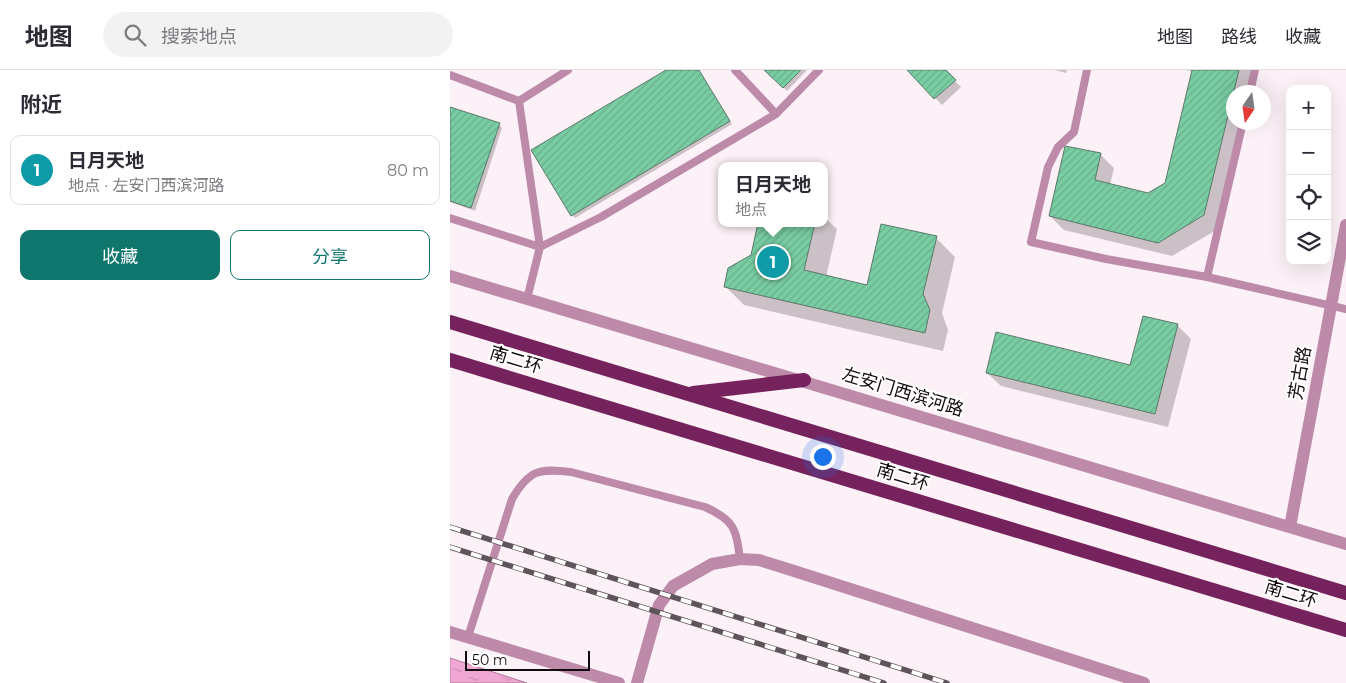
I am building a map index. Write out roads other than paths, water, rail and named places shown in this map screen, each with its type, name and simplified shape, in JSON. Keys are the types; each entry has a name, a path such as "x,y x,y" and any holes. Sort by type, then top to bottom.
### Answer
{"highway":[{"name":"南二环","path":"450,322 1346,593"},
{"name":"南二环","path":"450,360 1346,630"},
{"path":"688,394 804,380"}],"street":[{"name":"芳古路","path":"1290,527 1346,225"},
{"name":"左安门西滨河路","path":"450,276 804,380 1346,544"},
{"path":"637,683 659,605 673,586 712,564 740,559 759,560 1144,683"},
{"path":"450,632 618,683"}],"lane":[{"path":"519,101 568,70"},
{"path":"735,70 776,114"},
{"path":"450,218 540,247 601,216 776,114 819,70"},
{"path":"1087,70 1074,132 1058,146 1048,167 1031,242 1106,259 1207,277 1346,309"},
{"path":"1252,85 1255,70"},
{"path":"450,75 519,101"},
{"path":"519,101 540,247 526,298"},
{"path":"1207,277 1241,130"},
{"path":"468,637 512,499 522,483 533,474 548,469 571,472 696,504 723,516 736,533 740,559"}],"water":[{"path":"450,658 527,683 450,683"}],"railway":[{"path":"450,527 947,683"},
{"path":"450,547 884,683"}],"place":[{"name":"日月天地","path":"773,262"}]}
